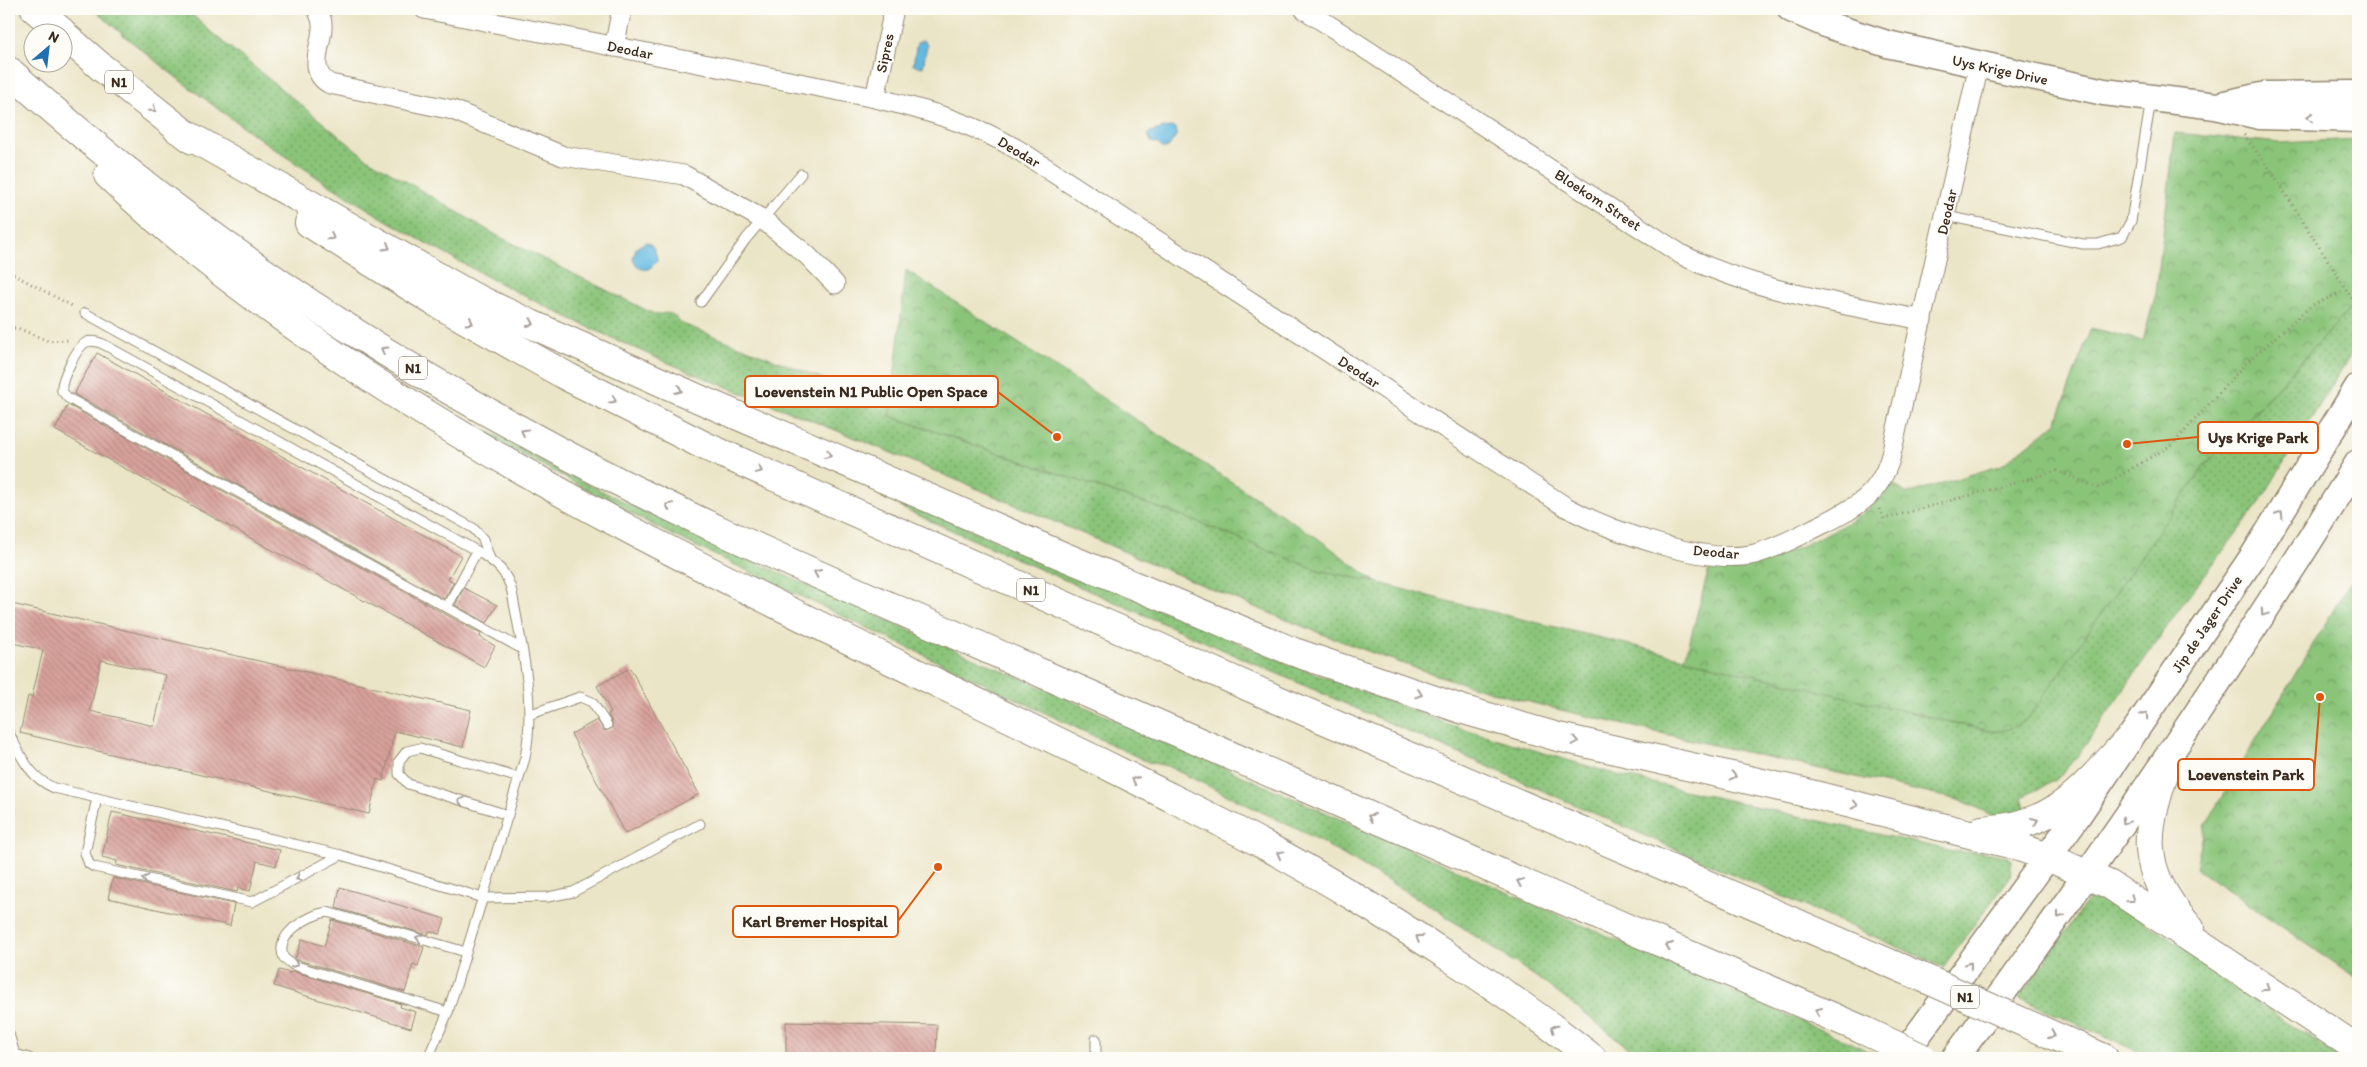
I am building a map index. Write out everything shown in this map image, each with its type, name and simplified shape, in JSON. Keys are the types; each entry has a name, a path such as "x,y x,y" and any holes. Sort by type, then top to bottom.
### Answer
{"highway":[{"name":"N1","path":"35,9 50,22"},
{"name":"N1","path":"72,41 177,129 270,197 433,301 568,377 705,446 1276,699 1924,978 2104,1058"},
{"name":"N1","path":"9,72 64,121 174,208 282,287 398,359 536,439 681,512 879,601 1246,763 1863,1030 1923,1058"},
{"path":"9,77 144,210 290,324 415,408 522,471 700,568 1070,747 1267,846 1332,883 1485,980 1592,1058"},
{"path":"177,129 472,296 531,324 838,460 1294,652 1464,710 1558,737 1807,793 2013,845 2048,857 2110,885 2358,1050"},
{"path":"1953,830 2003,829 2042,818 2072,797 2129,739"},
{"path":"2171,752 2150,822 2148,847 2151,862 2167,899 2185,922 2219,958"}],"main road":[{"name":"Uys Krige Drive","path":"1791,9 1857,36 2104,92 2151,100 2216,106 2260,116 2358,119"},
{"name":"Uys Krige Drive","path":"2216,106 2266,95 2358,94"},
{"name":"Jip de Jager Drive","path":"1902,1058 2048,857 2129,739 2254,555 2358,387"},
{"path":"1955,1058 2088,875 2291,572 2358,463"}],"street":[{"path":"317,9 322,20 322,29 316,64 320,75 330,84 453,110 563,156 684,175 762,218 807,255 835,284"},
{"name":"Deodar","path":"424,9 876,98 950,117 1004,141 1566,507 1613,530 1705,554 1729,556 1754,554 1786,542 1853,509 1873,492 1884,477 1890,459 1979,65"},
{"path":"614,47 622,9"},
{"name":"Sipres","path":"876,98 894,9"},
{"name":"Bloekom Street","path":"1304,9 1691,259 1736,278 1775,289 1922,320"}],"lane":[{"path":"1946,216 2083,244 2098,244 2122,237 2131,221 2151,100"},
{"path":"701,302 762,218 801,174"},
{"path":"85,313 473,528 483,539 490,559"},
{"path":"428,1058 448,1012 525,758 531,714 522,649 510,583 499,566 477,551 103,344 92,341 81,346 62,380 62,391 68,398 522,649"},
{"path":"446,607 477,551"},
{"path":"531,714 580,697 592,702 607,725"},
{"path":"9,733 24,763 37,779 54,788 342,855 483,898 548,897 572,892 700,824"},
{"path":"508,815 408,784 399,774 399,761 407,751 420,748 519,778"},
{"path":"97,798 85,853 89,864 94,868 252,902 342,855"},
{"path":"448,1012 293,964 284,958 283,945 296,925 308,917 327,912 466,952"},
{"path":"9,1034 16,1056 28,1058"},
{"path":"1096,1039 1096,1058"}],"path":[{"path":"2241,131 2269,168 2358,308"},
{"path":"9,272 85,313"},
{"path":"1873,492 1884,520 2057,471 2099,488 2173,444 2245,364 2312,306 2346,290"},
{"path":"9,328 18,328 48,341 70,340 81,346"}],"green space":[{"path":"93,9 186,9 211,32 365,157 496,235 656,315 670,314 680,323 891,405 890,416 1185,517 1318,570 1376,582 1451,602 1989,731 2203,468 2358,300 2358,343 2258,505 2184,602 2080,753 2056,780 2022,797 2027,815 1993,816 1963,801 1566,711 1480,689 1417,668 1346,643 1208,588 925,467 664,361 559,313 488,277 418,239 350,198 283,155 218,109 154,60"},
{"path":"2175,133 2280,143 2358,139 2358,300 2203,468 2028,718 2010,728 2000,731 1989,731 1685,659 1710,565 1725,566 1754,563 1793,550 1860,515 1876,502 1892,483 1907,494 2002,465 2056,423 2091,328 2143,341 2156,293"},
{"path":"906,270 1316,537 1376,582 1318,570 1185,517 890,416"},
{"path":"486,430 581,481 687,532 1878,1055 1876,1058 1642,1058 1542,981 1429,905 1309,835 1167,766 1148,762 664,531 484,434"},
{"path":"902,500 1279,660 1454,726 1621,776 1953,851 1984,852 2000,855 2012,860 2010,877 1943,967 899,507"},
{"path":"2358,569 2358,979 2196,868 2205,825"},
{"path":"2090,898 2106,898 2181,945 2207,969 2341,1058 2152,1058 2019,998 2085,904"}],"water":[{"path":"923,40 927,45 923,67 913,65 917,43"},
{"path":"1169,127 1176,128 1177,134 1167,149 1151,142 1148,135 1150,132"},
{"path":"646,242 651,244 654,249 657,261 649,269 643,269 633,259 636,248"}],"building":[{"path":"97,353 461,556 448,579 454,582 444,599 74,394"},
{"path":"68,405 481,634 480,637 495,646 484,667 55,430"},
{"path":"464,588 497,605 487,623 455,605"},
{"path":"12,604 471,710 463,747 395,731 383,781 377,779 369,814 20,733 28,696 32,697 43,650 9,642 9,617","holes":["101,660 166,675 154,726 90,711"]},
{"path":"630,668 699,794 625,834 571,734 597,720 605,731 612,728 612,722 608,714 611,712 597,686"},
{"path":"112,812 280,850 276,866 257,861 250,891 238,888 237,892 116,865 117,861 102,857"},
{"path":"113,878 234,904 230,926 108,898"},
{"path":"340,887 445,919 440,934 429,931 428,935 336,908"},
{"path":"332,920 424,947 418,966 413,964 405,992 295,959 302,939 324,946"},
{"path":"279,970 291,973 292,971 401,1004 400,1007 416,1012 411,1028 274,986"},
{"path":"786,1022 937,1025 936,1058 819,1056 819,1058 786,1058"}],"place":[{"name":"Loevenstein N1 Public Open Space","path":"1057,437"},
{"name":"Uys Krige Park","path":"2127,444"},
{"name":"Loevenstein Park","path":"2320,697"},
{"name":"Karl Bremer Hospital","path":"938,867"}]}
